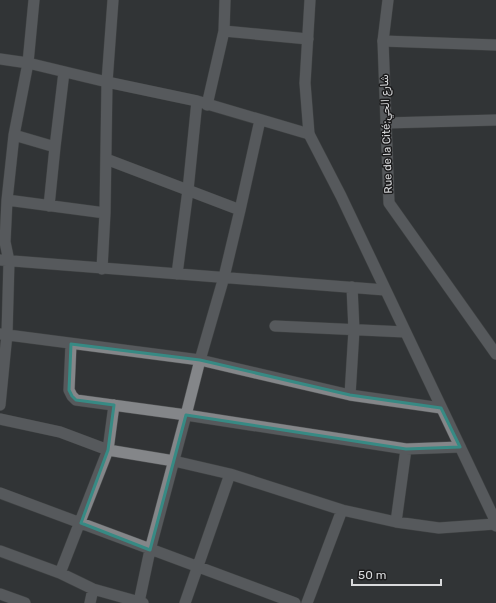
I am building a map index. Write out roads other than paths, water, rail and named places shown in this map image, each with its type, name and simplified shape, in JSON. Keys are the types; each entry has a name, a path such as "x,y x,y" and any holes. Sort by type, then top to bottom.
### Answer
{"street":[{"path":"0,405 4,334 4,261 7,200 14,135 28,63 34,0"},
{"path":"102,269 105,213 107,82 113,0"},
{"path":"177,274 188,190 202,103 224,31 225,0"},
{"path":"0,419 60,432 108,450 174,461 230,474 342,510 396,522 439,528 496,525 341,196 309,134 305,83 310,0"},
{"name":"Rue de la Cité;شارع الحي","path":"388,0 383,41 389,203 495,352"},
{"path":"224,31 308,39"},
{"path":"383,41 496,45"},
{"path":"0,59 28,63 202,103 309,134"},
{"path":"49,206 64,72"},
{"path":"0,551 60,573 93,588 141,602 150,550 200,360 224,277 260,120"},
{"path":"386,123 496,120"},
{"path":"14,135 55,147"},
{"path":"106,159 240,210"},
{"path":"7,200 105,213"},
{"path":"4,261 385,290"},
{"path":"350,395 354,330 352,287"},
{"path":"276,326 405,332"},
{"path":"4,334 200,360 350,395 442,408"},
{"path":"71,344 69,390 76,400 186,415 406,449 460,447"},
{"path":"60,573 81,523 108,450 114,405"},
{"path":"396,522 406,449"},
{"path":"185,603 230,474"},
{"path":"0,493 295,603"},
{"path":"307,603 342,510"},
{"path":"90,603 93,588"},
{"path":"0,594 25,603"}]}
